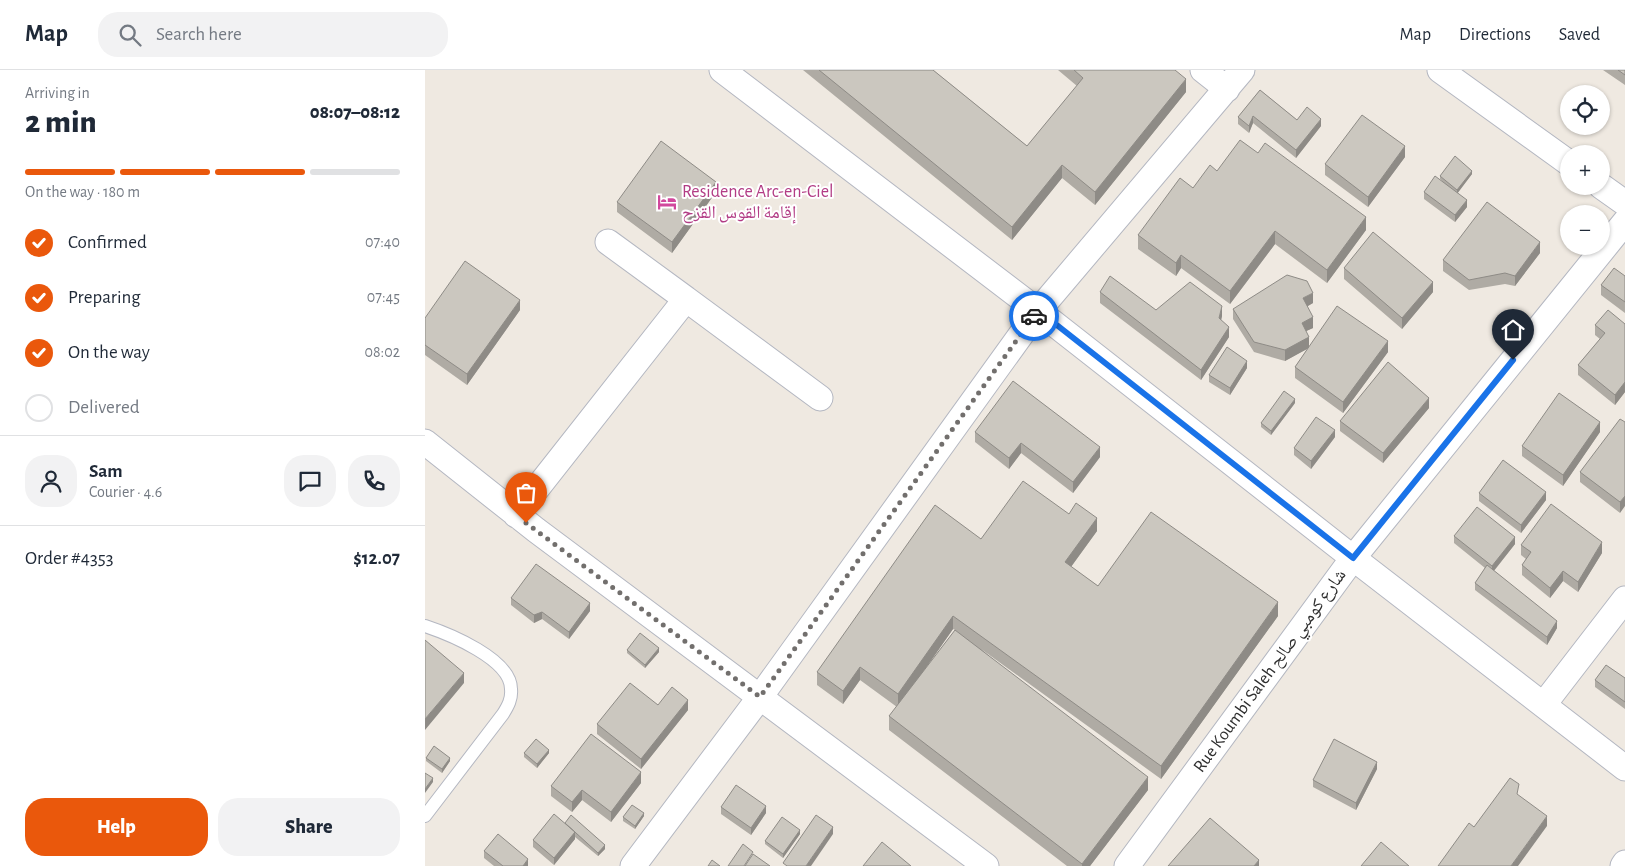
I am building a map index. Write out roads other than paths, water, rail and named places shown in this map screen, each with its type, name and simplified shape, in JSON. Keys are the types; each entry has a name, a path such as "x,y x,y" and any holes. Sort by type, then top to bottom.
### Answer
{"street":[{"path":"633,866 760,697 1039,311 1234,80 1203,70"},
{"path":"1440,70 1560,156"},
{"path":"737,74 1353,558 1625,768"},
{"path":"1610,192 1625,203"},
{"name":"Rue Koumbi Saleh شارع كومبي صالح","path":"1127,866 1353,558 1625,222"},
{"path":"608,242 821,398"},
{"path":"516,515 686,299"},
{"path":"425,442 516,515 987,866"},
{"path":"1544,704 1625,599"}],"lane":[{"path":"425,626 473,647 493,660 507,675 512,688 510,702 503,714 425,816"}],"place":[{"name":"Residence Arc-en-Ciel إقامة القوس القزح","path":"667,202"}]}
